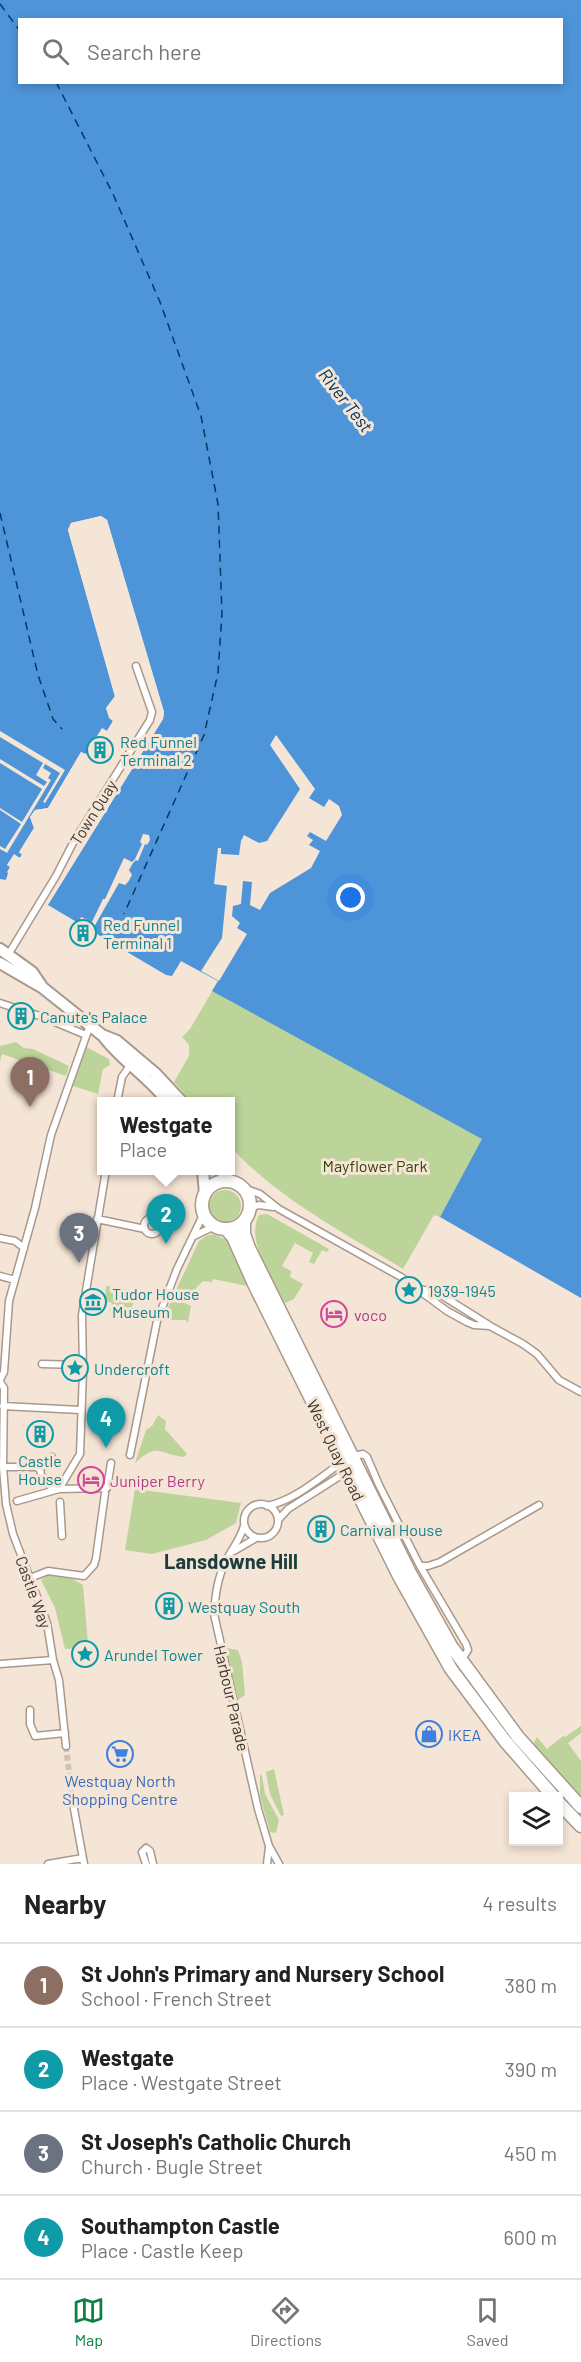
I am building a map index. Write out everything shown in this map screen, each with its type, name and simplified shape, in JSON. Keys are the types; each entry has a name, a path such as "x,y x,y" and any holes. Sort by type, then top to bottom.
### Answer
{"highway":[{"path":"231,1182 243,1188 249,1201 244,1221 238,1225 220,1228 210,1223 204,1214 202,1200 205,1194 216,1184 231,1182"},
{"name":"West Quay Road","path":"244,1221 244,1233 249,1248 399,1576 451,1670 505,1741 549,1792"},
{"name":"West Quay Road","path":"220,1228 233,1237 254,1284 349,1465 461,1661 518,1737 581,1807"},
{"path":"563,1807 581,1826"}],"main road":[{"name":"Town Quay","path":"3,955 88,1030 117,1041 165,1097"},
{"name":"Town Quay","path":"136,1062 170,1087 179,1097"},
{"path":"203,1175 205,1194"},
{"path":"225,1175 231,1182"}],"street":[{"name":"Town Quay","path":"3,955 56,876 73,843 150,720 152,712 136,666"},
{"path":"0,1003 88,1030"},
{"name":"Castle Way","path":"66,1746 59,1680 53,1660 49,1630 44,1610 13,1534 6,1504 3,1467 4,1388 0,1381 4,1372 9,1301 51,1135 88,1030"},
{"path":"118,1097 122,1077 136,1062"},
{"path":"57,1491 80,1454 83,1418 80,1410 82,1315 105,1175"},
{"path":"243,1188 260,1194 279,1209 419,1289 451,1313 474,1325 490,1326"},
{"path":"249,1208 268,1205 279,1209"},
{"path":"130,1455 157,1321 177,1269 204,1214"},
{"path":"98,1219 145,1229"},
{"path":"193,1236 220,1228"},
{"path":"0,1238 15,1241 24,1248"},
{"path":"0,1276 15,1280"},
{"path":"419,1289 438,1293 537,1354 559,1380 581,1392"},
{"path":"0,1301 9,1301"},
{"path":"42,1364 82,1365"},
{"path":"3,1406 80,1410"},
{"name":"West Quay Road","path":"349,1465 367,1455 383,1493 420,1566 466,1644 468,1650 461,1661"},
{"path":"40,1469 52,1457"},
{"path":"30,1578 48,1571 84,1576 94,1565 111,1463"},
{"path":"257,1538 244,1526 248,1510 256,1505 267,1506 283,1501 349,1465"},
{"path":"232,1552 257,1538 269,1536 276,1528 278,1520 288,1509 349,1465"},
{"path":"3,1467 40,1469"},
{"path":"40,1469 41,1475 57,1491"},
{"path":"17,1501 57,1491 106,1490"},
{"path":"60,1502 62,1536"},
{"path":"427,1578 434,1566 440,1562 539,1505"},
{"path":"267,1506 274,1511 278,1520"},
{"name":"Harbour Parade","path":"244,1526 218,1580 214,1614 236,1716 269,1846 279,1864"},
{"path":"420,1566 440,1562"},
{"path":"0,1664 53,1660"},
{"path":"451,1670 461,1661"},
{"path":"30,1710 30,1724 34,1736 65,1733"},
{"path":"48,1864 83,1861 72,1798"},
{"name":"Harbour Parade","path":"267,1864 269,1846"},
{"path":"146,1864 142,1852 146,1848 150,1851 153,1864"}],"green space":[{"name":"Mayflower Park","path":"199,922 483,1139 440,1217 434,1215 403,1269 312,1214 249,1166 235,1151 235,1097 187,1097 174,1082 189,1056 189,1045 182,1037 190,1029 218,981 181,961"},
{"path":"16,1042 24,1048 33,1049 69,1066 66,1076 2,1054 0,1061 0,1046"},
{"path":"86,1047 109,1059 110,1065 103,1069 98,1094 73,1086"},
{"path":"225,1190 236,1195 241,1206 236,1217 225,1222 214,1217 209,1206 214,1195"},
{"path":"267,1214 329,1249 327,1252 322,1250 314,1264 309,1262 313,1253 295,1243 282,1266 291,1271 290,1277 303,1284 294,1299 285,1303 262,1260 255,1236 259,1215"},
{"path":"214,1234 228,1241 247,1286 213,1279 212,1282 203,1281 193,1291 186,1290 181,1301 191,1306 188,1323 186,1320 162,1320 199,1241"},
{"path":"106,1286 137,1291 131,1310 120,1313 110,1311 112,1303 105,1301"},
{"path":"158,1415 166,1421 165,1429 187,1454 184,1457 154,1451 135,1463 146,1430 152,1426"},
{"path":"135,1489 241,1503 236,1523 206,1540 152,1554 125,1550"},
{"path":"48,1575 73,1579 83,1585 88,1644 85,1647 65,1649 55,1608 41,1580"},
{"path":"226,1648 238,1650 242,1662 245,1695 238,1700"},
{"path":"581,1726 581,1733 568,1743 581,1761 581,1798 535,1747 534,1742 537,1737 547,1749 563,1736 565,1737"},
{"path":"274,1769 284,1815 281,1816 270,1794 266,1772"},
{"path":"260,1774 265,1794 279,1820 276,1833 270,1832 260,1796"}],"water":[{"name":"River Test","path":"0,0 581,0 581,1298 440,1217 482,1139 212,991 218,981 181,961 172,976 166,975 48,905 163,719 164,712 107,520 101,516 71,523 68,530 115,697 106,708 113,721 107,731 102,729 86,755 81,752 48,808 35,810 30,817 34,828 19,852 22,854 20,858 14,855 7,865 10,866 6,880 0,879"}],"pier":[{"path":"101,516 107,520 164,712 163,719 50,901 47,900 160,718 161,712 105,522 100,519 73,526 71,530 118,696 109,709 116,721 109,734 103,733 88,757 82,756 50,810 37,813 34,818 37,830 23,852 25,855 22,860 15,859 11,864 12,874 9,882 6,880 10,867 7,865 14,854 20,858 22,854 19,853 34,828 30,817 35,810 48,808 81,752 86,754 102,728 107,731 113,721 109,718 106,708 115,696 68,530 71,523"},
{"path":"0,731 65,770 45,803 43,802 60,773 45,764 43,768 51,773 48,778 51,780 7,853 0,849 0,846 5,849 21,824 0,808 22,822 42,789 0,763 0,759 44,786 47,782 36,775 43,763 0,737"},
{"path":"276,735 315,789 309,798 324,807 329,799 339,806 342,815 326,841 310,832 307,836 313,840 309,845 320,851 311,868 270,893 260,910 250,905 252,882 243,881 241,904 233,906 232,916 240,923 237,928 247,934 219,981 201,971 222,938 227,886 214,884 218,848 221,848 221,854 239,855 244,835 259,843 267,841 300,789 270,745"},
{"path":"143,834 149,835 150,840 147,845 145,844 138,861 133,863 129,870 132,875 128,882 125,885 119,883 94,927 80,920 81,917 92,922 124,858 132,862 135,859 142,844 140,842"}],"ferry route":[{"path":"0,4 18,28"},
{"path":"57,84 113,194 160,302 201,416 218,504 222,613 218,673 204,735 124,914"},
{"path":"0,513 38,675 53,719 62,729"}],"tunnel":[{"path":"66,1746 72,1798"}],"place":[{"name":"Red Funnel Terminal 2","path":"100,750"},
{"name":"Red Funnel Terminal 1","path":"83,933"},
{"name":"Canute's Palace","path":"21,1016"},
{"name":"St John's Primary and Nursery School","path":"30,1107"},
{"name":"Westgate","path":"166,1244"},
{"name":"St Joseph's Catholic Church","path":"79,1263"},
{"name":"1939-1945","path":"409,1290"},
{"name":"Tudor House Museum","path":"93,1302"},
{"name":"voco","path":"334,1314"},
{"name":"Undercroft","path":"75,1368"},
{"name":"Castle House","path":"40,1434"},
{"name":"Southampton Castle","path":"106,1448"},
{"name":"Juniper Berry","path":"91,1480"},
{"name":"Carnival House","path":"321,1529"},
{"name":"Westquay South","path":"169,1606"},
{"name":"Arundel Tower","path":"85,1654"},
{"name":"IKEA","path":"429,1734"},
{"name":"Westquay North Shopping Centre","path":"120,1754"}],"district":[{"name":"Lansdowne Hill","path":"231,1561"}]}
